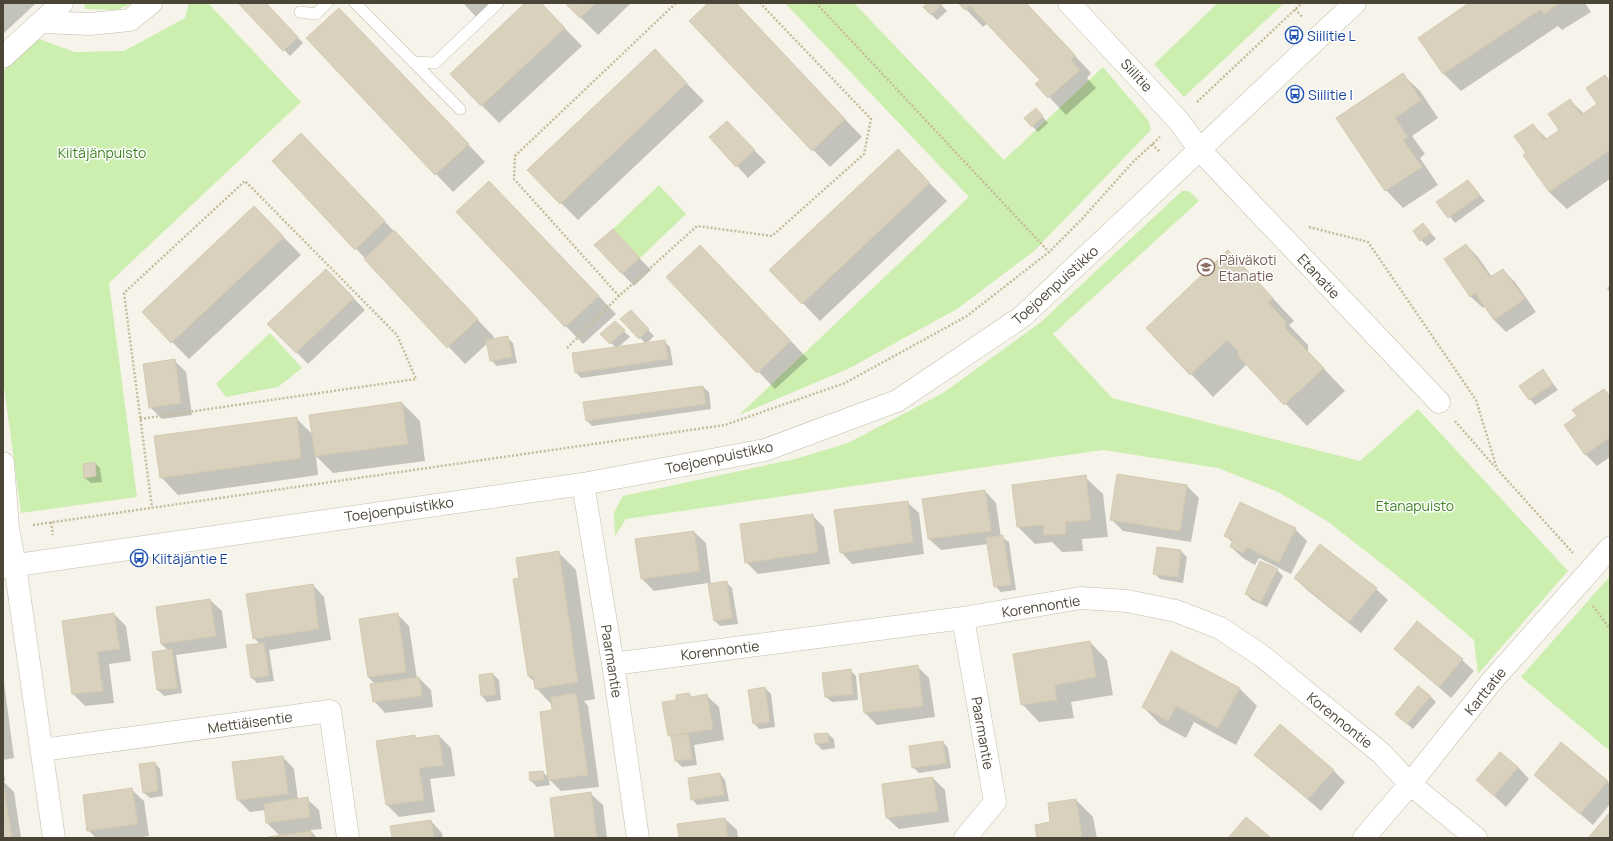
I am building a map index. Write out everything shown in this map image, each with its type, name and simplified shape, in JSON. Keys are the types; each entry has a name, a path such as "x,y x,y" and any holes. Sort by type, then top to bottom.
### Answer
{"street":[{"path":"3,56 62,3"},
{"path":"42,22 90,24 130,20 151,3"},
{"name":"Siilitie","path":"1069,3 1178,120 1200,150"},
{"name":"Toejoenpuistikko","path":"9,566 583,484 765,450 897,401 1023,316 1355,3"},
{"name":"Etanatie","path":"1200,150 1438,402"},
{"path":"3,463 8,528 9,566 42,750 54,838"},
{"name":"Paarmantie","path":"583,484 614,664 638,838"},
{"name":"Karttatie","path":"1364,838 1410,784 1491,682 1610,548"},
{"name":"Korennontie","path":"614,664 962,618 1081,598 1127,601 1183,614 1220,628 1262,656 1381,753 1410,784 1476,838"},
{"name":"Paarmantie","path":"962,618 995,802 965,838"},
{"name":"Mettiäisentie","path":"42,750 330,711 348,838"}],"lane":[{"path":"300,12 316,14 327,3"},
{"path":"355,3 460,109"},
{"path":"413,62 436,63 498,3"}],"path":[{"path":"619,296 514,179 515,156 676,3"},
{"path":"567,348 619,296 697,226 772,236 864,154 871,119 760,3"},
{"path":"816,3 1049,252"},
{"path":"8,528 725,425 845,383 967,316 1049,252 1081,220 1133,162 1302,3"},
{"path":"140,419 416,379 397,335 245,180 124,293 140,419 152,508"},
{"path":"1438,402 1497,469"}],"green space":[{"path":"83,3 133,3 117,10 86,9"},
{"name":"Kiitäjänpuisto","path":"189,3 208,3 301,102 109,283 137,497 21,513 3,379 3,71 39,39 75,52 124,51 185,18"},
{"path":"785,3 854,3 1004,160 1103,67 1148,120 1151,130 1034,251 957,309 848,369 739,415 969,197"},
{"path":"1218,3 1284,3 1184,97 1154,64"},
{"path":"659,185 686,214 640,258 613,229"},
{"name":"Etanapuisto","path":"1182,191 1189,191 1199,201 1053,334 1112,398 1360,461 1418,409 1568,571 1478,674 1474,640 1400,578 1327,521 1278,492 1218,468 1103,450 626,519 615,536 614,512 623,496 795,459 848,443 943,393 1041,322"},
{"path":"270,333 302,368 278,387 226,397 216,384"},
{"path":"1610,576 1610,751 1521,677"}],"building":[{"path":"238,3 266,3 298,37 283,51"},
{"path":"525,3 541,3 565,28 481,106 450,74"},
{"path":"565,3 596,3 580,18"},
{"path":"708,3 736,3 845,119 812,151 689,21"},
{"path":"928,3 940,3 942,5 931,15 923,7"},
{"path":"958,3 1026,3 1075,55 1071,60 1080,70 1048,98 1035,84 1040,80 970,6 965,10"},
{"path":"1469,3 1560,3 1544,14 1541,9 1443,74 1418,38"},
{"path":"339,8 469,144 435,175 306,38"},
{"path":"655,49 687,83 560,204 527,170"},
{"path":"1403,73 1421,100 1395,118 1408,137 1403,140 1422,167 1385,191 1336,118"},
{"path":"1605,75 1610,82 1610,150 1549,192 1523,155 1526,153 1514,136 1533,124 1545,140 1559,130 1548,114 1570,99 1581,115 1597,104 1586,88"},
{"path":"1036,108 1043,116 1032,127 1024,118"},
{"path":"727,121 755,150 736,167 709,137"},
{"path":"301,133 385,221 355,250 272,161"},
{"path":"898,149 930,183 802,304 769,270"},
{"path":"1468,180 1480,195 1448,218 1436,202"},
{"path":"489,181 599,296 565,327 456,212"},
{"path":"254,206 284,237 171,343 142,312"},
{"path":"1423,223 1431,233 1420,241 1413,231"},
{"path":"613,229 640,258 622,274 594,245"},
{"path":"394,230 478,319 447,348 364,259"},
{"path":"1466,244 1490,277 1503,269 1525,299 1494,320 1475,293 1470,297 1444,259"},
{"path":"700,245 791,341 757,373 666,277"},
{"path":"1228,250 1273,298 1268,302 1286,322 1286,329 1324,368 1284,405 1238,356 1238,351 1227,340 1190,375 1146,328"},
{"path":"326,269 354,298 296,353 267,324"},
{"path":"631,310 649,329 639,339 620,319"},
{"path":"615,321 625,330 610,344 600,334"},
{"path":"508,336 512,357 490,361 486,340"},
{"path":"665,340 668,359 575,373 572,353"},
{"path":"175,359 181,403 149,408 143,364"},
{"path":"1543,369 1553,384 1529,400 1519,386"},
{"path":"703,386 706,404 586,421 583,402"},
{"path":"1604,389 1610,396 1610,437 1585,455 1564,425 1577,416 1572,410"},
{"path":"402,402 408,444 315,456 309,415"},
{"path":"297,417 301,458 160,478 154,436"},
{"path":"95,462 96,476 84,478 83,464"},
{"path":"1117,474 1187,485 1180,531 1110,520"},
{"path":"1086,475 1091,520 1065,522 1066,534 1044,535 1043,525 1017,527 1012,485"},
{"path":"985,490 991,531 928,539 922,499"},
{"path":"908,501 913,542 840,553 834,510"},
{"path":"1240,502 1296,528 1279,563 1247,547 1243,553 1230,547 1233,540 1224,536"},
{"path":"813,514 818,552 745,563 740,524"},
{"path":"694,531 700,571 641,579 635,539"},
{"path":"1003,535 1011,585 994,587 986,538"},
{"path":"1320,544 1377,588 1349,622 1294,578"},
{"path":"1157,547 1181,550 1178,577 1153,574"},
{"path":"559,551 578,682 535,689 533,676 528,676 513,579 519,578 516,558"},
{"path":"1260,561 1278,569 1261,602 1245,594"},
{"path":"727,581 732,618 714,621 708,584"},
{"path":"313,584 319,629 253,639 246,594"},
{"path":"210,599 216,636 161,644 156,607"},
{"path":"114,613 120,649 97,652 103,691 72,694 62,621"},
{"path":"398,613 406,672 368,677 359,619"},
{"path":"1417,621 1463,659 1439,687 1394,649"},
{"path":"1090,641 1096,677 1055,685 1057,700 1021,705 1013,654"},
{"path":"264,643 269,676 251,678 246,645"},
{"path":"172,649 177,688 157,690 152,652"},
{"path":"1171,651 1240,688 1218,728 1176,706 1168,721 1142,707"},
{"path":"918,665 923,706 864,713 859,674"},
{"path":"851,669 853,694 825,697 822,673"},
{"path":"493,673 496,695 481,696 479,675"},
{"path":"419,677 422,696 373,702 370,684"},
{"path":"1418,686 1431,696 1407,724 1395,714"},
{"path":"765,687 770,722 753,724 748,690"},
{"path":"576,693 588,775 548,780 540,712 552,710 551,697"},
{"path":"689,693 691,697 707,694 713,729 668,736 662,702 676,700 676,695"},
{"path":"1280,724 1334,770 1308,799 1254,755"},
{"path":"828,733 829,742 816,744 814,734"},
{"path":"688,734 692,759 675,761 671,736"},
{"path":"415,735 416,738 439,735 443,765 419,768 424,800 386,805 376,741"},
{"path":"943,741 946,763 912,768 909,746"},
{"path":"1561,742 1608,781 1580,814 1534,775"},
{"path":"1500,752 1518,767 1494,796 1476,780"},
{"path":"283,756 288,794 237,800 232,762"},
{"path":"155,762 158,791 143,793 139,764"},
{"path":"543,771 544,780 530,781 529,772"},
{"path":"720,773 724,795 691,800 688,778"},
{"path":"933,777 938,811 886,818 882,784"},
{"path":"3,783 12,838 3,838"},
{"path":"132,788 138,824 87,831 83,795"},
{"path":"591,792 597,838 555,838 550,798"},
{"path":"308,797 310,817 266,823 264,804"},
{"path":"1076,799 1082,838 1037,838 1035,825 1050,822 1048,803"},
{"path":"1610,812 1610,838 1588,838"},
{"path":"1246,817 1271,838 1228,838"},
{"path":"725,818 728,838 679,838 677,824"},
{"path":"431,820 434,838 392,838 390,826"},
{"path":"311,831 312,838 268,838 268,837"}],"place":[{"name":"Siilitie L","path":"1294,35"},
{"name":"Siilitie I","path":"1295,94"},
{"name":"Päiväkoti Etanatie","path":"1206,267"},
{"name":"Kiitäjäntie E","path":"139,558"}]}
